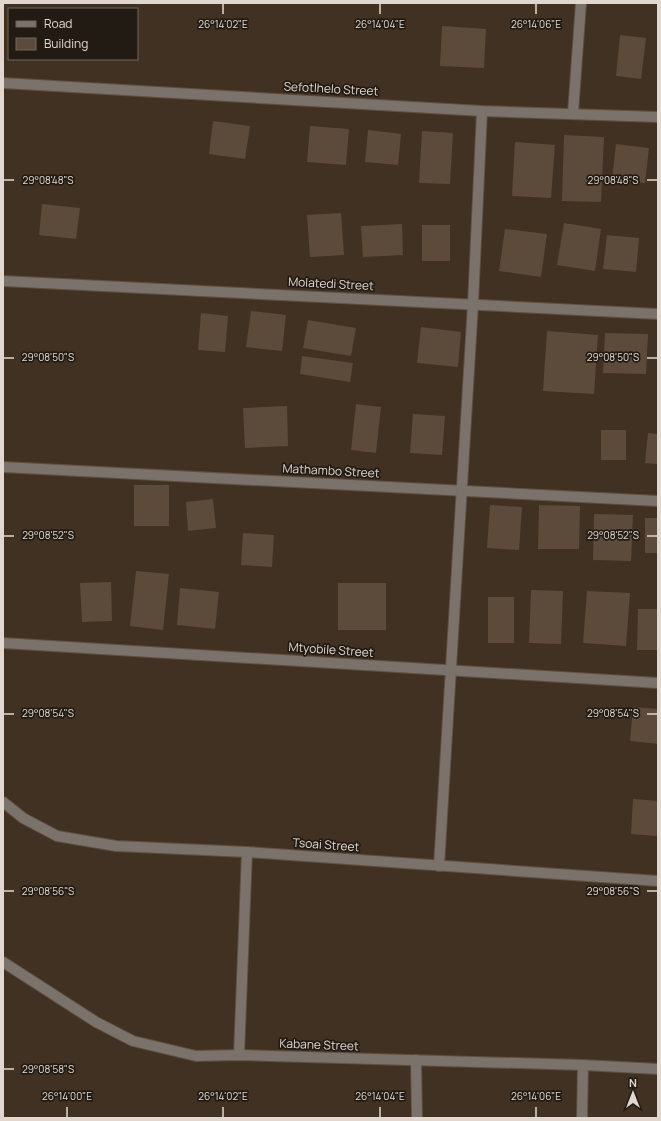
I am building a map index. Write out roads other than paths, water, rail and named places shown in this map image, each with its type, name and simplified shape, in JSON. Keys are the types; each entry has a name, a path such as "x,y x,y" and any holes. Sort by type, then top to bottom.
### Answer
{"street":[{"path":"573,113 581,3"},
{"name":"Sefotlhelo Street","path":"3,83 482,111 658,116"},
{"path":"439,866 473,304 482,111"},
{"name":"Molatedi Street","path":"3,281 658,314"},
{"name":"Mathambo Street","path":"3,467 658,501"},
{"name":"Mtyobile Street","path":"3,643 658,683"},
{"name":"Tsoai Street","path":"3,802 23,818 57,836 116,846 247,852 658,881"},
{"path":"239,1055 247,852"},
{"name":"Kabane Street","path":"3,962 96,1022 133,1041 196,1056 239,1055 584,1065 658,1069"},
{"path":"416,1060 417,1118"},
{"path":"582,1118 584,1065"}]}
